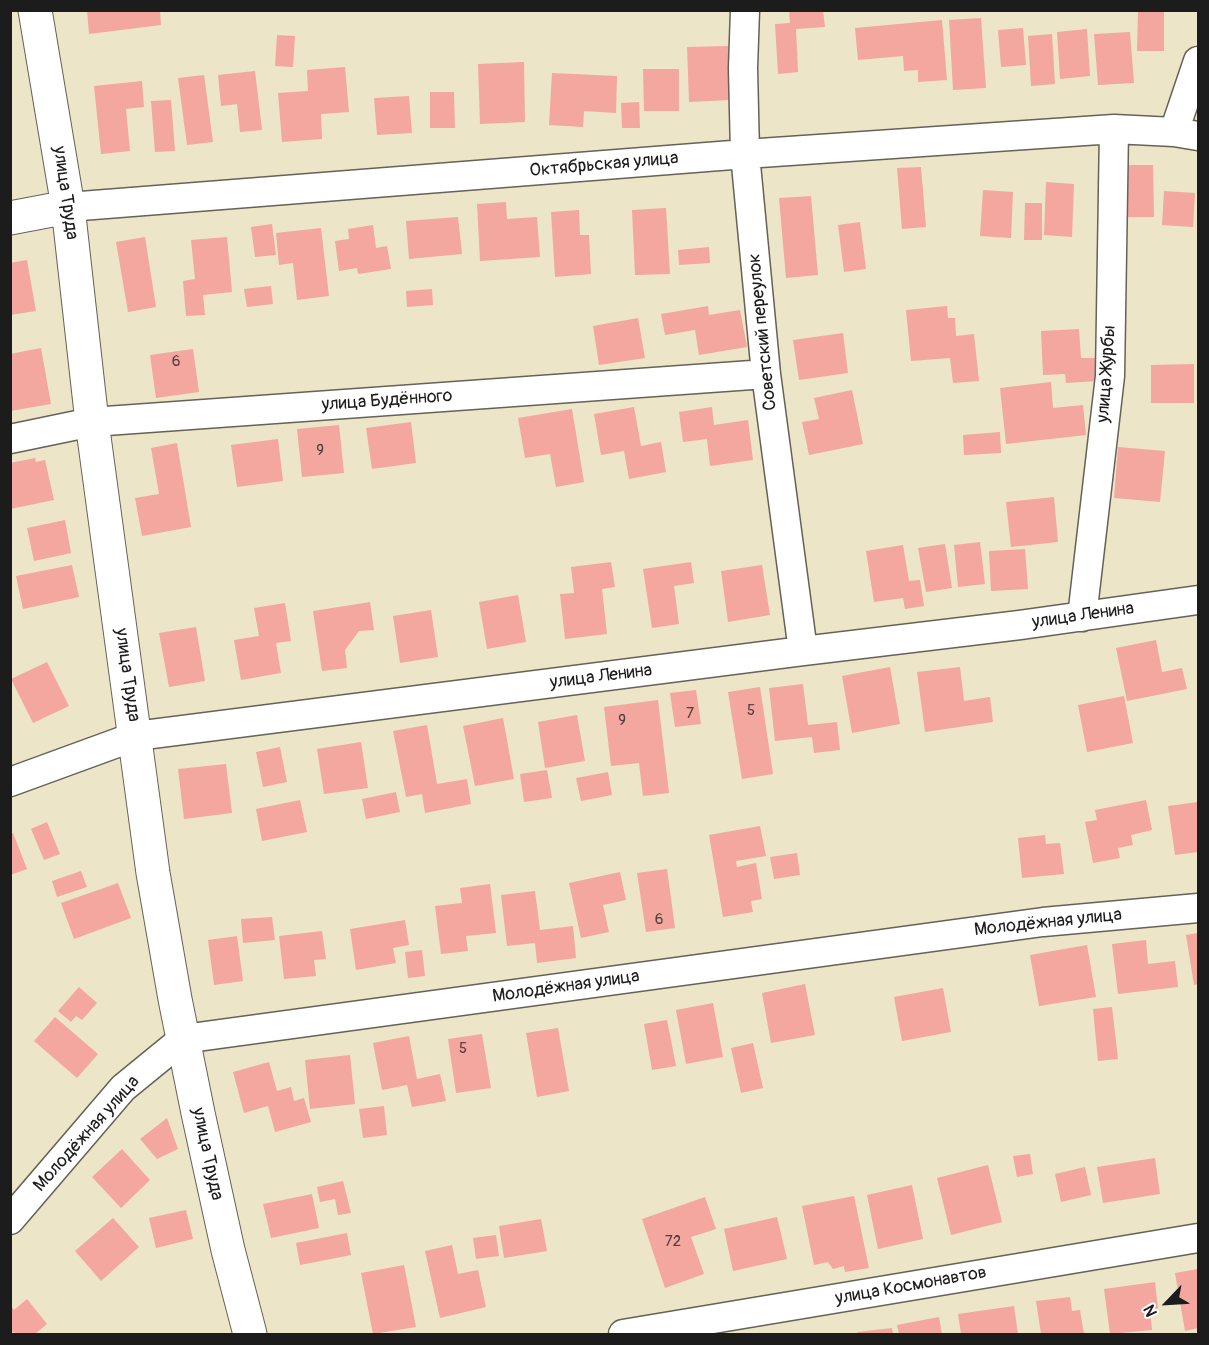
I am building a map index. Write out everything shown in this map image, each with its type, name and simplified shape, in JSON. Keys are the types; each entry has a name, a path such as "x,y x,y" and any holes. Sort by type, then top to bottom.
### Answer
{"street":[{"name":"улица Труда","path":"35,10 68,207 92,422 153,873 198,1113 228,1250 250,1335"},
{"name":"Советский переулок","path":"744,10 745,154 766,374 803,651"},
{"path":"1186,134 1198,61"},
{"name":"Октябрьская улица","path":"10,218 68,207 745,154 1114,129 1186,134"},
{"name":"улица Журбы","path":"1082,617 1110,376 1114,129"},
{"name":"улица Будённого","path":"10,439 92,422 766,374"},
{"name":"улица Ленина","path":"10,782 136,736 1082,617 1198,600"},
{"name":"Молодёжная улица","path":"10,1220 123,1089 183,1039 1043,922 1198,908"},
{"name":"улица Космонавтов","path":"623,1335 1198,1238"}],"building":[{"path":"87,10 160,10 161,25 89,34"},
{"path":"789,10 823,10 825,27 796,29 798,72 778,74 775,24 790,23"},
{"path":"1138,11 1164,11 1164,51 1137,51"},
{"path":"981,18 986,88 953,90 949,20"},
{"path":"942,20 947,80 918,82 918,70 904,71 903,56 858,60 855,28"},
{"path":"1023,28 1026,65 1001,67 998,30"},
{"path":"1087,29 1090,76 1060,79 1057,32"},
{"path":"1130,32 1134,83 1098,85 1094,34"},
{"path":"1052,34 1055,84 1031,86 1028,36"},
{"path":"277,35 295,36 293,67 275,66"},
{"path":"728,46 730,100 689,102 687,47"},
{"path":"524,62 525,122 480,124 478,64"},
{"path":"345,67 349,112 321,114 322,139 282,142 278,93 308,91 307,70"},
{"path":"643,69 679,69 679,111 644,111"},
{"path":"255,71 262,130 240,132 237,104 221,106 218,75"},
{"path":"552,73 617,76 616,113 584,111 583,127 549,125"},
{"path":"204,75 213,142 187,145 178,78"},
{"path":"142,81 144,107 126,109 130,151 101,154 94,86"},
{"path":"430,92 454,92 455,128 430,128"},
{"path":"409,96 412,133 377,135 374,98"},
{"path":"171,100 175,151 155,152 151,101"},
{"path":"639,102 640,128 622,128 621,103"},
{"path":"1123,165 1153,165 1154,217 1123,217"},
{"path":"921,167 926,227 902,229 897,168"},
{"path":"1046,182 1074,184 1072,237 1044,235"},
{"path":"983,190 1013,192 1011,238 980,236"},
{"path":"1164,191 1195,193 1193,227 1162,225"},
{"path":"811,196 818,275 786,278 779,198"},
{"path":"506,202 507,219 537,217 540,257 480,261 477,204"},
{"path":"1025,203 1042,203 1042,240 1024,240"},
{"path":"666,208 670,274 635,275 632,210"},
{"path":"579,210 580,235 589,235 591,274 555,277 551,212"},
{"path":"458,217 462,254 409,259 406,221"},
{"path":"860,222 866,269 844,272 838,225"},
{"path":"272,224 276,255 255,257 251,227"},
{"path":"373,225 376,248 387,246 391,269 358,274 357,268 339,271 335,241 349,239 348,229"},
{"path":"321,228 329,296 297,300 293,263 279,265 276,233"},
{"path":"145,237 156,307 128,312 116,242"},
{"path":"227,237 232,292 203,295 205,315 186,316 183,281 195,279 191,240"},
{"path":"709,247 710,263 679,265 678,250"},
{"path":"27,260 36,311 10,315 10,263"},
{"path":"271,286 273,304 247,307 244,289"},
{"path":"432,289 433,305 407,307 406,291"},
{"path":"708,306 709,315 740,310 747,347 699,355 695,330 665,335 661,314"},
{"path":"947,306 948,318 955,318 956,336 974,334 979,381 953,383 950,358 911,361 906,310"},
{"path":"638,318 645,358 599,365 593,326"},
{"path":"1079,329 1081,358 1097,358 1098,381 1066,383 1065,374 1043,375 1041,331"},
{"path":"843,333 848,373 799,380 793,340"},
{"path":"41,348 51,404 10,411 10,354"},
{"path":"193,349 199,392 156,398 150,355"},
{"path":"1194,364 1194,403 1151,403 1151,365"},
{"path":"1051,382 1053,408 1083,405 1086,435 1006,444 1000,388"},
{"path":"852,390 863,444 809,455 802,422 819,419 814,398"},
{"path":"634,407 641,446 661,442 666,472 629,479 624,451 601,455 594,414"},
{"path":"712,407 714,425 748,420 753,460 710,466 707,439 683,442 679,412"},
{"path":"572,409 584,482 556,487 550,454 525,458 518,418"},
{"path":"411,422 416,463 372,469 366,428"},
{"path":"339,425 344,473 302,477 297,429"},
{"path":"1000,432 1001,453 964,455 963,435"},
{"path":"278,439 283,481 237,487 231,445"},
{"path":"177,443 191,527 142,536 135,498 159,494 151,448"},
{"path":"1118,447 1165,451 1160,502 1114,498"},
{"path":"35,458 36,462 45,460 54,500 10,509 10,463"},
{"path":"1054,497 1058,542 1011,547 1006,502"},
{"path":"65,520 71,553 34,561 27,528"},
{"path":"980,542 985,584 958,587 954,545"},
{"path":"945,544 952,588 926,592 918,548"},
{"path":"903,545 909,581 920,580 924,606 905,609 903,598 874,602 866,551"},
{"path":"1025,549 1028,589 991,591 989,551"},
{"path":"611,562 615,587 602,589 607,634 565,639 560,594 574,593 571,567"},
{"path":"691,562 694,583 674,586 679,624 652,628 643,569"},
{"path":"72,565 79,597 23,609 16,576"},
{"path":"762,565 770,615 728,622 721,571"},
{"path":"518,595 526,642 487,649 479,602"},
{"path":"370,602 374,630 359,631 345,650 347,668 322,671 313,611"},
{"path":"285,603 291,641 276,643 281,673 241,680 234,640 259,636 254,608"},
{"path":"431,610 438,657 400,663 393,616"},
{"path":"196,627 205,681 169,687 159,633"},
{"path":"1156,640 1162,672 1182,668 1187,689 1127,701 1116,648"},
{"path":"47,662 69,706 33,723 11,679"},
{"path":"890,667 900,724 852,733 842,676"},
{"path":"960,667 964,701 990,697 993,722 925,732 917,672"},
{"path":"803,684 808,725 837,722 840,750 814,753 812,737 775,741 769,688"},
{"path":"760,687 773,774 742,779 728,692"},
{"path":"696,690 701,724 675,727 670,693"},
{"path":"1124,696 1133,743 1087,752 1078,705"},
{"path":"658,700 669,793 643,796 639,763 611,766 604,707"},
{"path":"577,715 585,761 545,768 538,722"},
{"path":"503,718 514,779 475,786 463,726"},
{"path":"427,725 437,784 467,779 471,804 425,813 422,794 406,797 393,731"},
{"path":"361,742 368,788 324,794 317,749"},
{"path":"280,747 287,782 263,787 256,752"},
{"path":"226,764 232,813 184,819 178,769"},
{"path":"547,770 552,798 524,802 520,774"},
{"path":"608,772 612,795 581,801 576,778"},
{"path":"396,792 400,812 366,819 362,799"},
{"path":"300,800 307,832 262,841 256,809"},
{"path":"1146,800 1152,830 1131,835 1133,845 1118,848 1120,858 1093,863 1085,822 1097,820 1095,810"},
{"path":"1198,802 1198,852 1175,855 1168,806"},
{"path":"47,822 60,854 44,860 31,829"},
{"path":"760,826 766,856 736,861 737,867 756,863 762,899 751,901 753,912 723,917 709,835"},
{"path":"13,833 27,869 10,875 10,834"},
{"path":"1045,835 1046,844 1060,843 1064,874 1022,878 1018,838"},
{"path":"797,853 800,875 774,879 770,857"},
{"path":"667,869 675,928 646,932 637,873"},
{"path":"81,871 87,887 57,897 52,881"},
{"path":"620,872 626,900 603,905 609,932 581,938 569,883"},
{"path":"118,883 131,918 74,939 61,903"},
{"path":"490,884 496,933 466,936 468,951 441,954 435,906 462,903 460,888"},
{"path":"535,891 540,930 573,926 576,958 537,963 535,943 507,946 501,895"},
{"path":"272,917 275,940 243,943 241,919"},
{"path":"405,920 409,945 393,948 396,963 356,970 350,929"},
{"path":"322,931 326,959 314,960 316,976 284,979 279,936"},
{"path":"1198,933 1198,984 1194,985 1186,935"},
{"path":"237,936 243,981 214,985 208,940"},
{"path":"1146,940 1148,964 1175,961 1178,987 1118,994 1112,944"},
{"path":"1087,945 1096,997 1039,1006 1030,955"},
{"path":"422,950 425,976 408,978 405,952"},
{"path":"805,984 815,1035 771,1043 762,993"},
{"path":"79,987 97,1003 82,1020 76,1016 71,1022 58,1011"},
{"path":"943,988 951,1032 902,1041 894,997"},
{"path":"713,1003 723,1057 686,1064 676,1010"},
{"path":"1112,1007 1118,1059 1098,1061 1093,1009"},
{"path":"55,1017 98,1054 77,1078 34,1041"},
{"path":"667,1020 676,1066 652,1070 644,1024"},
{"path":"558,1028 569,1091 537,1097 526,1033"},
{"path":"482,1034 491,1088 456,1093 448,1039"},
{"path":"409,1036 417,1079 440,1074 446,1101 412,1107 407,1085 382,1090 373,1043"},
{"path":"753,1043 763,1088 741,1093 731,1048"},
{"path":"350,1055 355,1104 310,1109 305,1060"},
{"path":"269,1062 277,1091 291,1087 294,1101 304,1098 311,1122 275,1132 268,1106 244,1113 233,1072"},
{"path":"384,1106 387,1135 363,1138 359,1109"},
{"path":"167,1118 178,1149 157,1159 140,1139"},
{"path":"122,1149 150,1180 121,1208 92,1177"},
{"path":"1030,1154 1033,1174 1017,1177 1013,1156"},
{"path":"1155,1158 1160,1194 1103,1203 1097,1167"},
{"path":"988,1165 1002,1222 951,1235 937,1178"},
{"path":"1085,1167 1091,1195 1061,1202 1055,1174"},
{"path":"343,1181 351,1213 338,1215 335,1199 320,1202 317,1187"},
{"path":"912,1185 923,1239 878,1249 867,1195"},
{"path":"312,1194 319,1228 271,1238 263,1204"},
{"path":"854,1196 869,1268 845,1272 844,1266 833,1269 828,1262 814,1265 802,1206"},
{"path":"705,1197 716,1229 691,1237 704,1274 665,1288 642,1219"},
{"path":"186,1210 193,1239 156,1248 149,1218"},
{"path":"777,1217 787,1259 733,1271 724,1229"},
{"path":"113,1218 139,1247 101,1281 75,1251"},
{"path":"541,1219 547,1251 504,1258 499,1226"},
{"path":"347,1233 351,1255 300,1265 296,1243"},
{"path":"496,1235 499,1256 476,1259 473,1238"},
{"path":"452,1245 458,1274 478,1270 486,1307 440,1318 425,1251"},
{"path":"404,1265 416,1327 373,1334 361,1273"},
{"path":"1198,1269 1198,1328 1185,1331 1175,1273"},
{"path":"1155,1282 1158,1309 1150,1310 1152,1330 1110,1334 1104,1289"},
{"path":"1070,1297 1072,1311 1080,1310 1084,1334 1041,1334 1036,1301"},
{"path":"27,1299 47,1324 35,1334 16,1334 14,1332 10,1334 10,1305 14,1310"},
{"path":"1014,1306 1018,1334 961,1334 958,1314"},
{"path":"939,1317 942,1334 899,1334 897,1325"},
{"path":"892,1328 893,1334 858,1334 857,1332"}]}
